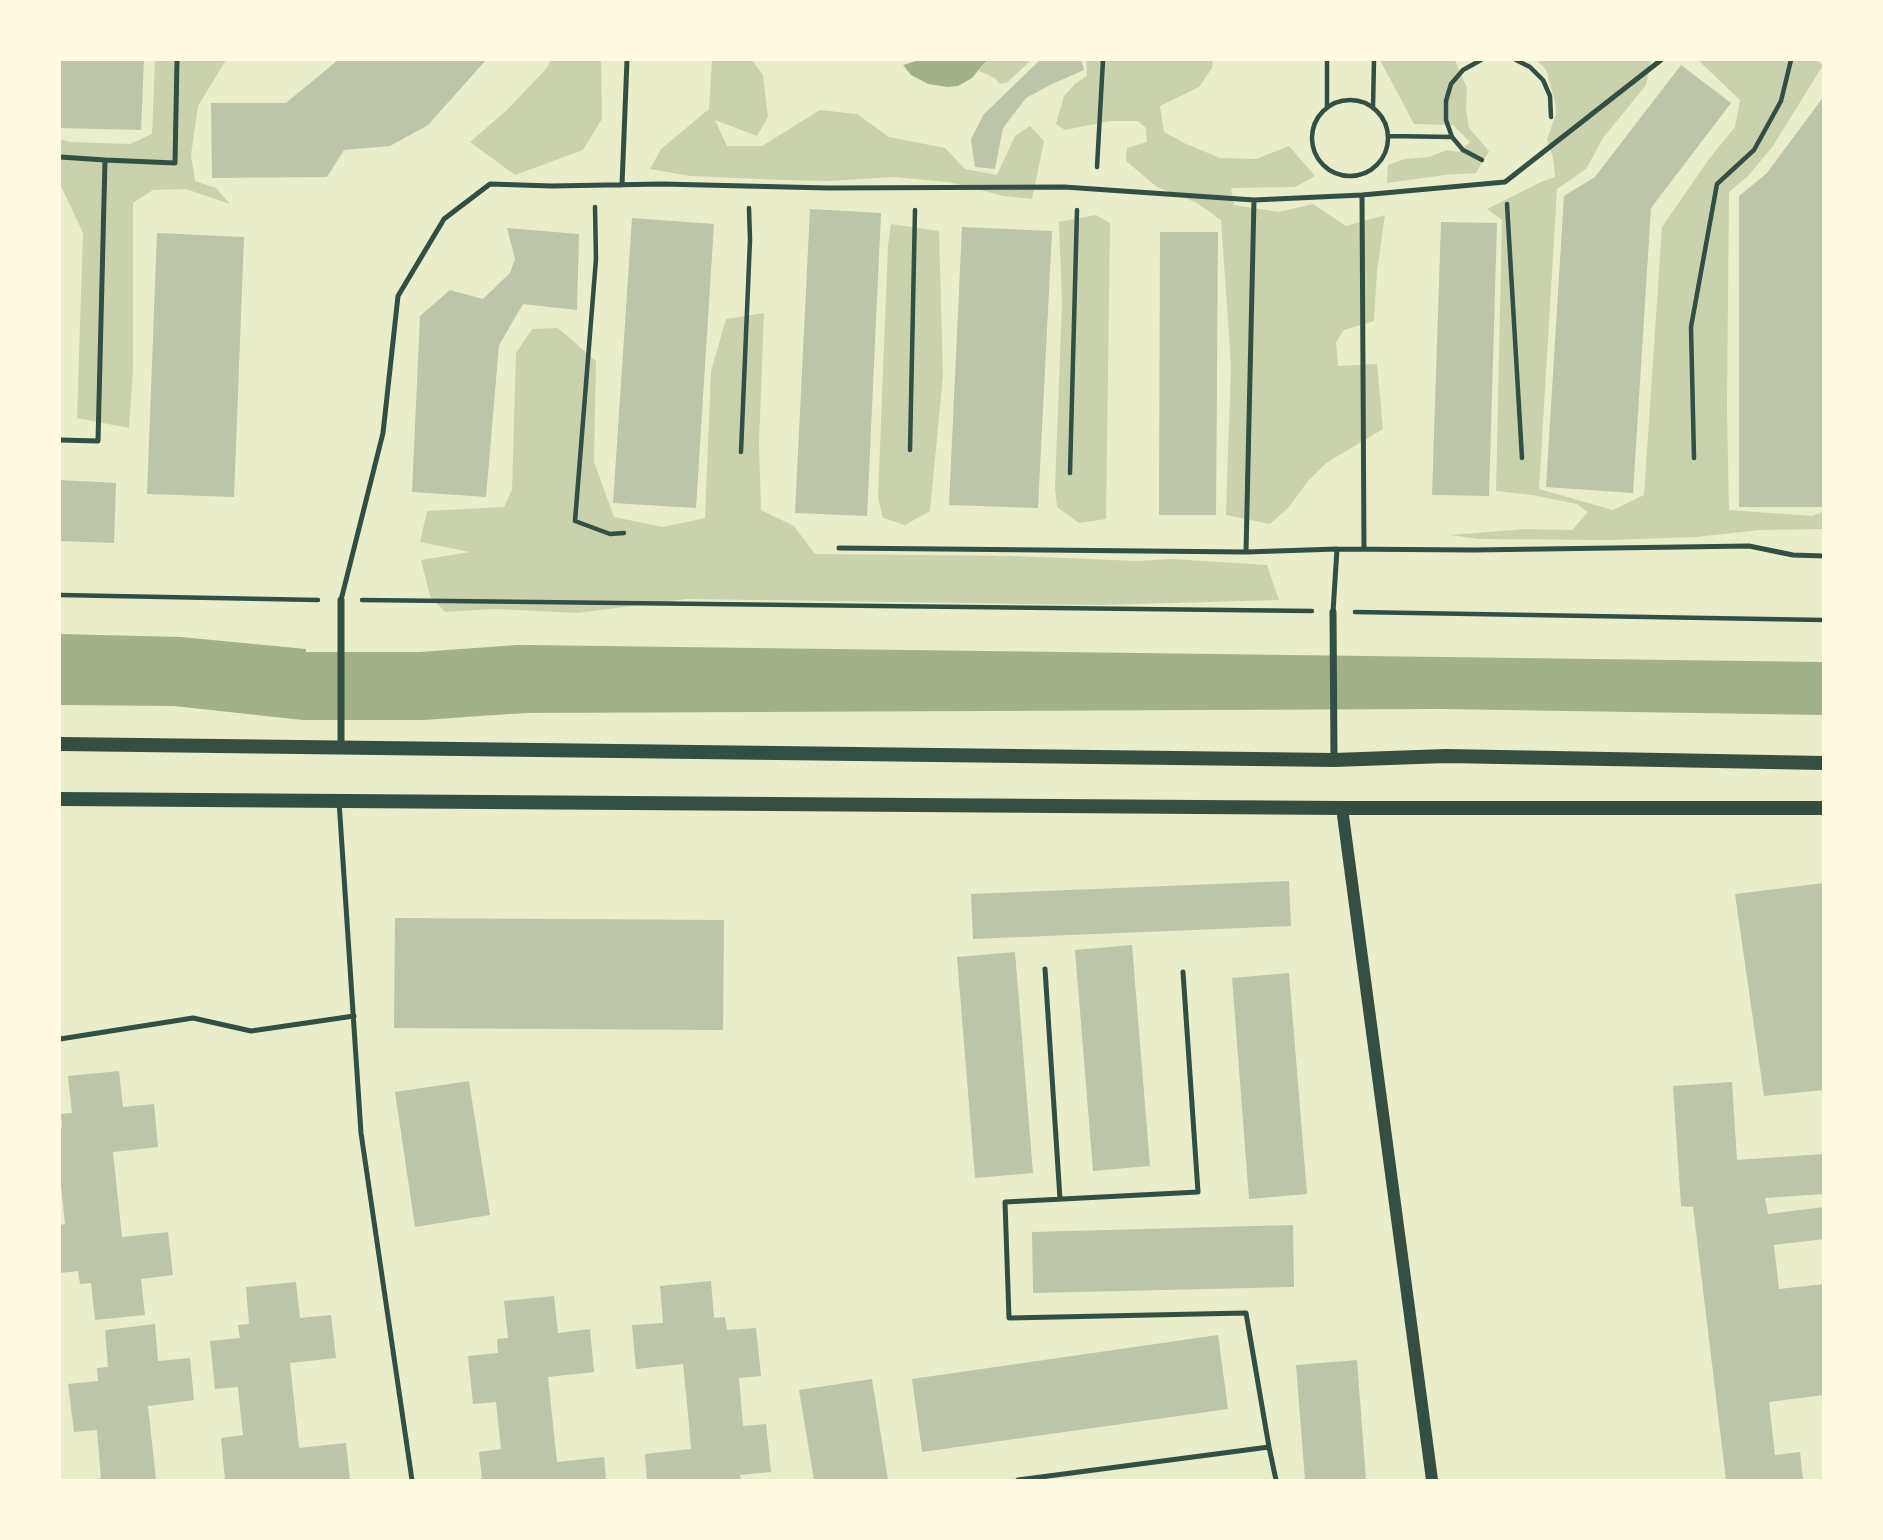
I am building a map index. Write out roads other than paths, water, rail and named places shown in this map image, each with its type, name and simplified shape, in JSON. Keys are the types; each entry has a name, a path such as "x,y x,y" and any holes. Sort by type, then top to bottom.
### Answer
{"main road":[{"path":"60,744 1334,760 1446,756 1824,763"},
{"path":"60,799 1342,808 1824,808"}],"street":[{"path":"341,600 341,747"},
{"path":"1334,612 1334,760"},
{"path":"1342,808 1432,1480"}],"lane":[{"path":"60,157 175,163 177,60"},
{"path":"622,185 627,60"},
{"path":"341,600 383,433 398,296 444,219 491,184 1077,188 1254,200 1362,195 1505,182 1661,60"},
{"path":"60,440 98,441 105,160"},
{"path":"1362,195 1364,549"},
{"path":"1246,552 1254,200"},
{"path":"839,548 1246,552 1337,548 1474,550 1749,546 1793,555 1824,556"},
{"path":"1334,612 1337,548"},
{"path":"339,801 361,1133 412,1480"},
{"path":"1045,969 1060,1199"},
{"path":"1183,972 1198,1192 1004,1202 1009,1318 1246,1313 1276,1480"},
{"path":"60,1039 193,1018 250,1031 354,1016"},
{"path":"1018,1480 1269,1447"}],"waterway":[{"path":"60,671 175,672 304,686 422,686 519,679"}]}
